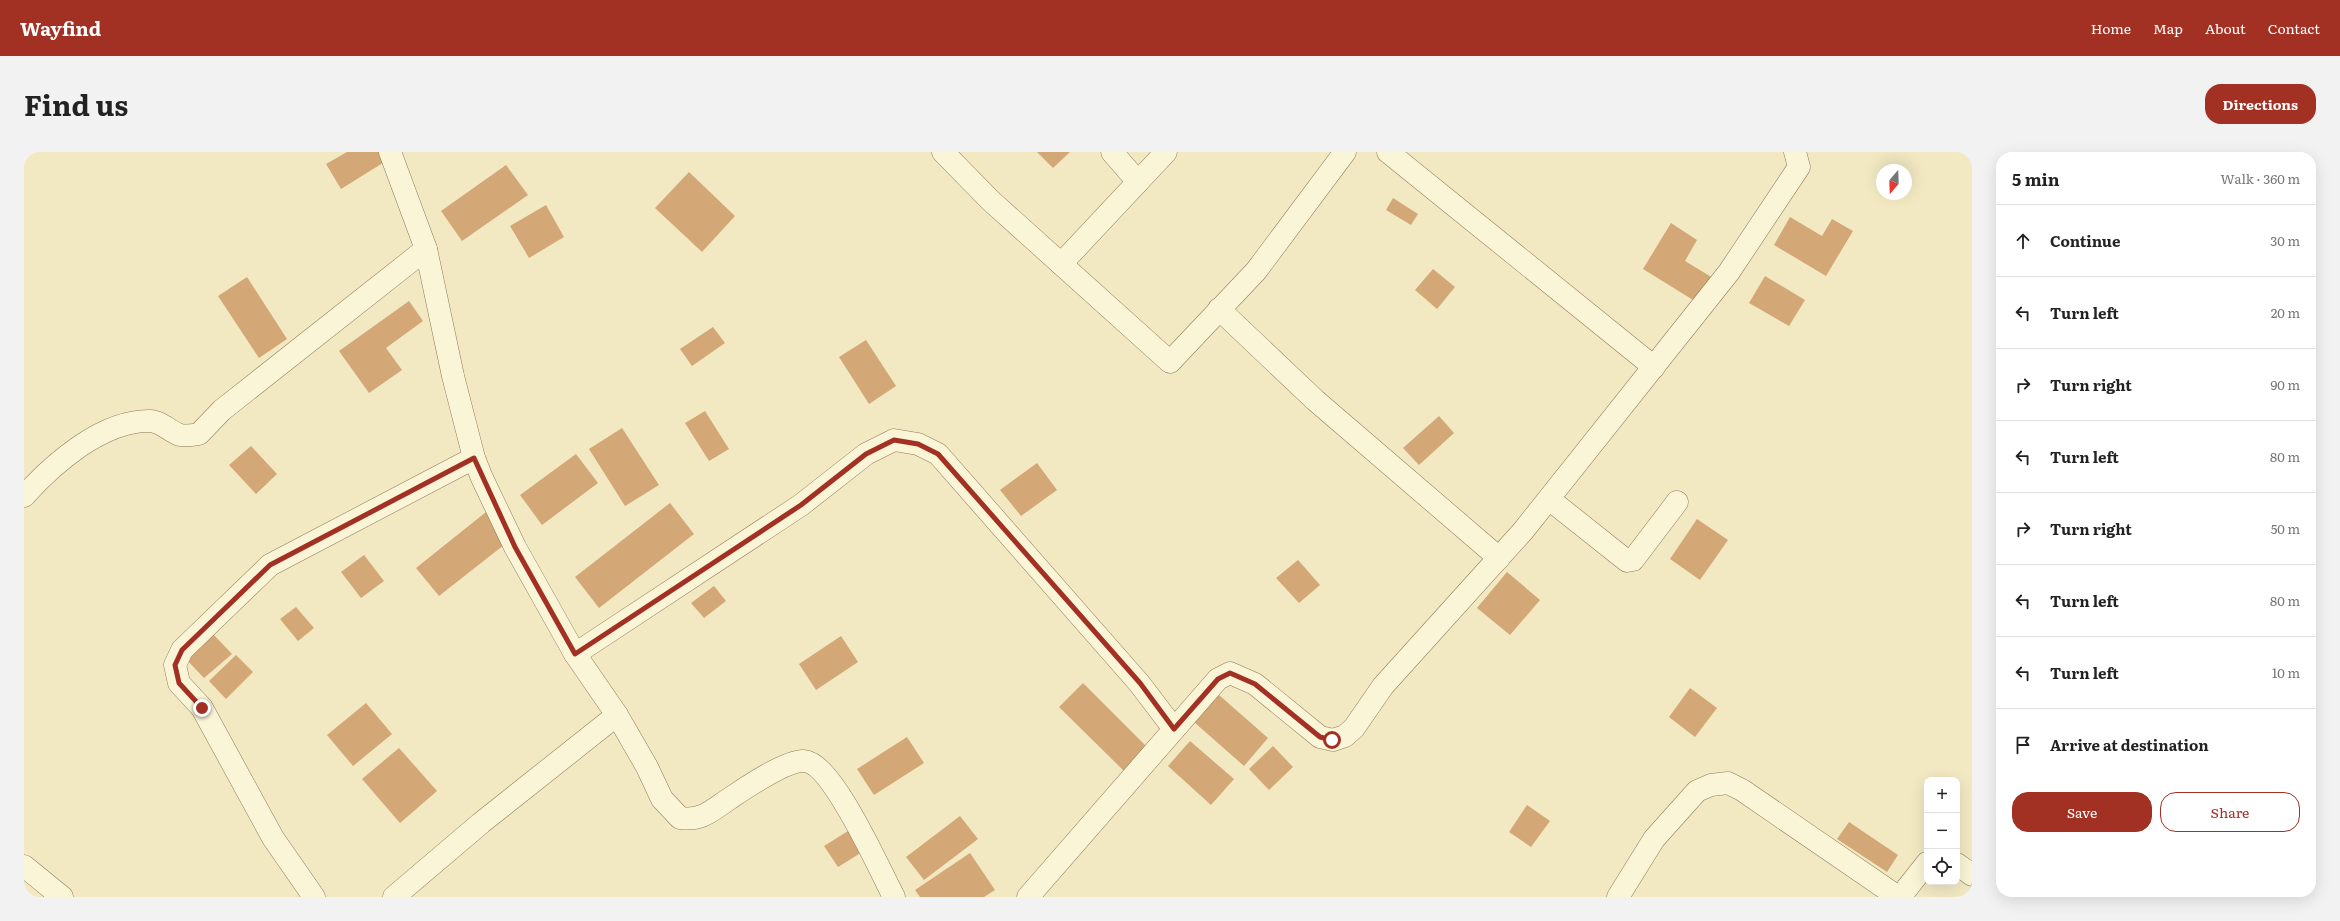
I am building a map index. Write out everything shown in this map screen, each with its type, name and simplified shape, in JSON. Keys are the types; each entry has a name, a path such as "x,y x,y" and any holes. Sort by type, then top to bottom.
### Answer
{"street":[{"path":"390,152 426,249 453,376 474,458 515,547 575,654 617,715 648,767 662,799 680,818 700,818 761,778 793,763 803,761 815,766 839,792 894,897"},
{"path":"943,152 990,200 1170,362 1256,271 1345,152"},
{"path":"1112,152 1138,182"},
{"path":"1061,264 1166,152"},
{"path":"1388,152 1654,367"},
{"path":"1028,897 1218,679 1230,673 1255,684 1320,737 1332,740 1344,736 1354,728 1383,686 1499,558 1549,499 1729,272 1799,167 1795,152"},
{"path":"24,496 58,464 98,434 128,422 152,421 182,435 199,434 222,410 426,249"},
{"path":"1219,309 1315,400 1499,558"},
{"path":"575,654 801,505 866,454 894,440 918,444 938,454 1140,683 1174,729"},
{"path":"314,897 273,838 202,708 179,683 175,665 182,650 270,565 474,458"},
{"path":"1549,499 1627,561 1633,560 1677,502"},
{"path":"394,897 481,822 617,715"},
{"path":"1618,897 1654,839 1697,791 1711,785 1728,783 1742,790 1899,897 1924,867"},
{"path":"24,866 62,897"},
{"path":"1960,866 1972,875"}],"building":[{"path":"347,152 381,152 386,161 341,189 326,164"},
{"path":"1037,152 1070,152 1053,168"},
{"path":"506,165 528,195 462,241 441,211"},
{"path":"689,172 735,216 702,252 655,208"},
{"path":"1393,198 1418,214 1411,225 1386,210"},
{"path":"546,205 564,237 529,258 510,226"},
{"path":"1790,217 1822,236 1832,219 1853,231 1826,276 1774,245"},
{"path":"1671,223 1697,240 1685,261 1713,278 1698,303 1643,269"},
{"path":"1433,269 1455,287 1437,309 1415,290"},
{"path":"1765,276 1805,300 1789,326 1749,303"},
{"path":"247,277 287,339 259,358 218,296"},
{"path":"409,301 423,321 386,348 402,370 369,393 339,351"},
{"path":"713,327 725,343 692,366 680,349"},
{"path":"866,340 896,386 869,404 839,357"},
{"path":"705,411 729,449 709,461 685,423"},
{"path":"1439,416 1454,433 1419,465 1403,448"},
{"path":"622,428 659,485 625,506 589,449"},
{"path":"251,446 277,474 256,494 229,465"},
{"path":"576,454 598,483 542,525 520,495"},
{"path":"1037,463 1057,490 1021,516 1000,490"},
{"path":"670,503 694,534 599,608 575,577"},
{"path":"486,512 509,541 439,596 416,568"},
{"path":"1697,519 1728,540 1700,580 1670,559"},
{"path":"364,555 384,581 361,598 341,572"},
{"path":"1298,560 1320,585 1299,603 1276,578"},
{"path":"1507,572 1540,600 1510,635 1477,608"},
{"path":"714,586 726,601 704,618 691,603"},
{"path":"296,607 314,628 298,641 280,619"},
{"path":"212,633 232,654 204,678 185,658"},
{"path":"841,636 858,662 816,690 799,664"},
{"path":"236,655 253,672 226,699 209,681"},
{"path":"1083,683 1149,749 1125,772 1059,707"},
{"path":"1690,688 1717,708 1695,737 1669,717"},
{"path":"1219,695 1268,738 1244,766 1194,722"},
{"path":"366,703 392,734 353,766 327,735"},
{"path":"907,737 924,763 874,795 857,769"},
{"path":"1190,741 1234,779 1211,805 1168,766"},
{"path":"1273,746 1293,767 1269,790 1249,769"},
{"path":"399,748 437,791 400,823 362,779"},
{"path":"1527,805 1550,821 1531,847 1509,832"},
{"path":"960,816 978,839 924,880 906,857"},
{"path":"1849,822 1898,855 1887,872 1837,839"},
{"path":"853,828 867,849 838,867 824,846"},
{"path":"970,853 995,890 984,897 920,897 915,890"}],"route":[{"path":"202,708 179,683 175,665 182,650 270,565 474,458 515,547 575,654 801,505 866,454 894,440 918,444 938,454 1140,683 1174,729 1218,679 1230,673 1255,684 1305,727 1320,737 1332,740"}]}
